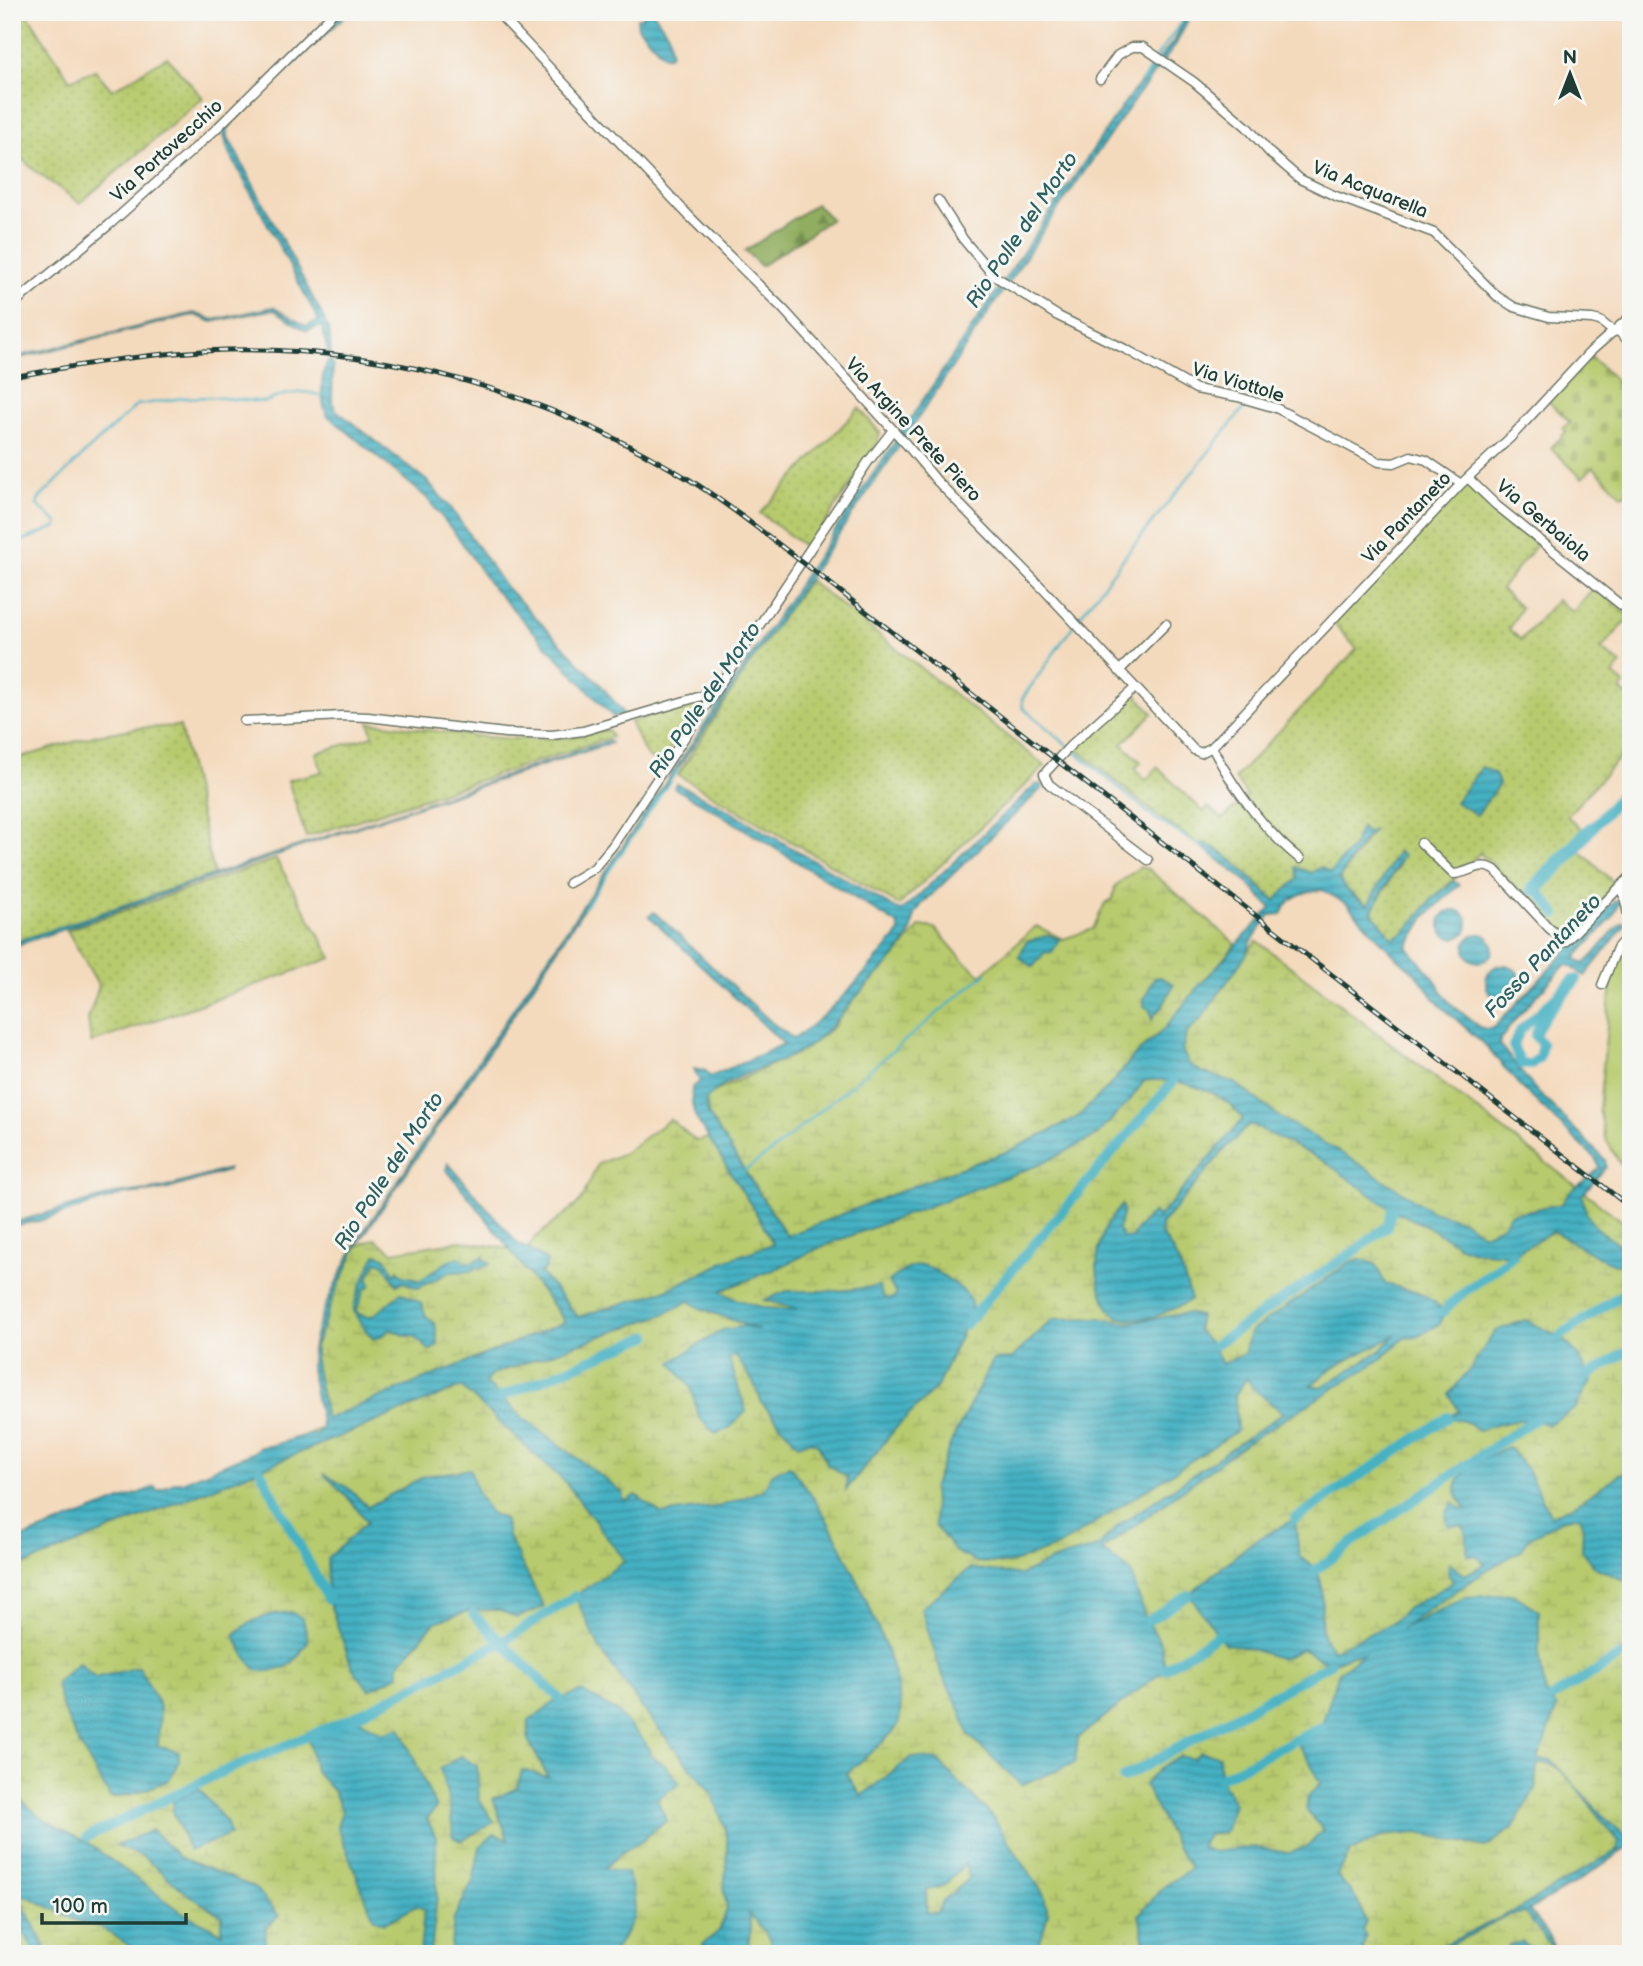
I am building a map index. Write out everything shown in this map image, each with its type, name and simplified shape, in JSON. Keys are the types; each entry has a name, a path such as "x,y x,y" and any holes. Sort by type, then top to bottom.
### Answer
{"street":[{"name":"Via Portovecchio","path":"12,305 109,225 215,130 334,12"},
{"name":"Via Argine Prete Piero","path":"497,12 690,216 784,310 937,481 1194,750 1201,753 1212,747"},
{"name":"Via Acquarella","path":"1100,79 1118,55 1132,47 1143,47 1194,82 1247,127 1270,153 1300,179 1333,195 1434,233 1499,297 1514,307 1549,317 1600,321 1631,343"},
{"name":"Via Viottole","path":"938,201 963,239 993,275 1065,321 1129,351 1196,389 1276,408 1379,462 1394,463 1411,456 1426,460 1464,481"},
{"name":"Via Pantaneto","path":"1212,747 1464,481 1511,437 1589,353 1631,316"},
{"path":"569,883 594,868 613,845 868,462 893,432"},
{"name":"Via Gerbaiola","path":"1464,481 1631,613"},
{"path":"1119,671 1166,624"},
{"path":"1135,688 1069,747 1044,774 1049,784 1147,860"},
{"path":"244,722 368,717 505,733 552,735 583,731 715,692"},
{"path":"1212,747 1237,791 1283,844 1300,859"},
{"path":"1421,843 1453,874 1462,874 1480,865 1495,870 1565,942 1631,876"},
{"path":"1622,885 1631,919"},
{"path":"1602,985 1617,947 1631,932"}],"green space":[{"path":"12,12 26,12 70,80 95,70 112,90 167,57 203,98 80,203 35,171 15,152 12,154"},
{"path":"816,204 831,219 761,266 745,251"},
{"path":"1590,356 1631,395 1631,490 1623,496 1593,467 1582,478 1551,448 1566,432 1563,428 1570,422 1548,401"},
{"path":"859,408 880,433 876,446 808,549 760,513"},
{"path":"1467,484 1537,544 1501,589 1521,608 1509,629 1521,640 1557,600 1573,612 1595,586 1630,617 1601,649 1621,664 1613,675 1624,684 1621,691 1631,699 1631,745 1567,816 1584,831 1573,844 1617,886 1566,938 1480,853 1405,932 1394,938 1372,911 1399,865 1398,852 1368,905 1343,887 1339,879 1369,836 1361,828 1353,847 1329,874 1321,867 1311,873 1298,870 1298,879 1277,901 1223,853 1203,843 1202,847 1159,817 1074,747 1134,692 1153,713 1122,744 1141,762 1135,769 1146,781 1157,767 1204,812 1208,807 1223,819 1247,796 1235,778 1357,649 1333,622"},
{"path":"809,580 1045,766 899,905 678,775 758,651"},
{"path":"705,698 659,765 646,755 630,722"},
{"path":"369,722 520,739 580,735 608,729 612,737 306,837 288,780 322,772 316,753 373,736"},
{"path":"180,726 214,875 12,945 12,760 97,735 139,728"},
{"path":"276,859 332,958 91,1043 88,1019 99,986 67,930"},
{"path":"1140,867 1148,869 1236,944 1165,1028 1135,1055 1083,1112 1114,1100 1257,941 1631,1228 1631,1847 1529,1910 1549,1937 1557,1954 12,1954 12,1548 118,1512 625,1303 578,1317 540,1272 540,1257 528,1248 535,1238 581,1201 598,1164 624,1153 670,1119 696,1141 709,1138 773,1244 787,1236 708,1114 705,1100 712,1093 807,1048 832,1028 920,926 935,928 962,959 981,975 1036,926 1063,939 1093,929 1105,903 1113,899 1115,886"},
{"path":"1631,940 1631,1173 1621,1165 1605,1138 1599,1109 1611,985 1622,950"},
{"path":"375,1239 393,1252 460,1241 509,1249 565,1322 326,1420 312,1353 327,1305 355,1247"}],"water":[{"path":"343,12 349,12 233,121 228,129 228,137 323,317 329,331 331,353 328,353 322,326 306,331 276,311 270,310 212,322 195,315 188,316 12,360 194,313 214,320 273,307 306,326 319,321 228,150 223,131 229,119"},
{"path":"645,12 653,12 669,35 669,56 664,56 638,27 637,18 642,18"},
{"path":"1189,12 1192,12 1175,46 1045,228 358,1244 334,1296 315,1347 315,1362 326,1419 565,1322 446,1169 448,1163 519,1245 547,1261 545,1269 540,1272 578,1317 664,1291 721,1262 773,1244 696,1118 692,1087 700,1082 694,1069 706,1071 710,1077 784,1044 649,916 654,912 771,1022 794,1039 837,1002 900,932 898,925 674,788 677,784 719,805 902,911 1035,785 1041,784 1043,787 922,904 898,954 825,1033 798,1053 729,1082 706,1100 708,1114 787,1236 1009,1151 1078,1117 1114,1081 1135,1055 1165,1028 1198,987 1271,908 1246,881 1202,847 1202,843 1232,861 1276,901 1298,879 1296,867 1311,873 1321,867 1330,873 1353,847 1361,827 1366,833 1374,830 1363,841 1339,879 1351,894 1368,905 1395,856 1398,852 1403,855 1372,911 1394,938 1405,932 1433,898 1454,881 1459,885 1426,916 1407,947 1434,978 1449,1002 1479,1027 1493,1028 1614,901 1620,902 1612,918 1576,957 1584,964 1623,922 1625,925 1585,976 1565,965 1519,1015 1500,1040 1500,1045 1534,1088 1605,1160 1606,1167 1582,1195 1584,1206 1598,1229 1631,1251 1631,1268 1600,1258 1553,1231 1513,1255 1474,1251 1460,1246 1427,1226 1392,1210 1324,1161 1250,1124 1226,1148 1161,1225 1161,1234 1180,1265 1191,1300 1168,1312 1150,1317 1120,1318 1112,1312 1100,1289 1097,1263 1102,1238 1113,1215 1122,1205 1123,1212 1118,1229 1123,1238 1132,1238 1153,1212 1158,1218 1243,1119 1228,1103 1210,1092 1188,1084 1154,1080 1144,1081 1096,1136 1041,1164 821,1247 776,1269 720,1291 747,1303 778,1309 797,1309 764,1300 787,1291 837,1291 879,1286 883,1297 891,1299 896,1295 889,1281 907,1269 919,1265 946,1278 970,1299 972,1310 937,1387 895,1429 846,1490 847,1477 827,1464 818,1444 810,1441 798,1445 762,1403 753,1382 735,1355 729,1358 746,1411 730,1428 716,1434 699,1418 691,1387 672,1362 722,1330 745,1326 759,1330 700,1308 689,1301 664,1314 493,1374 485,1382 521,1416 622,1492 624,1502 636,1495 661,1514 721,1506 764,1490 772,1473 790,1466 822,1511 848,1560 876,1622 897,1685 900,1709 897,1727 847,1774 861,1796 912,1757 937,1760 992,1816 1044,1895 1048,1914 1040,1942 1029,1954 777,1954 765,1932 748,1913 751,1930 746,1954 706,1954 703,1944 719,1931 727,1909 724,1890 728,1848 725,1828 712,1794 645,1712 601,1651 575,1596 625,1561 566,1483 461,1387 12,1570 12,1542 155,1487 158,1491 176,1482 182,1482 254,1452 260,1447 317,1434 322,1426 312,1377 312,1348 328,1301 356,1243 970,330 1128,98 1173,42","holes":["1322,890 1347,904 1392,953 1417,975 1438,1003 1486,1046 1520,1086 1595,1158 1600,1168 1568,1194 1562,1204 1510,1214 1503,1225 1483,1234 1464,1221 1432,1211 1350,1158 1281,1118 1235,1083 1202,1072 1189,1064 1182,1050 1187,1033 1201,1019 1246,955 1251,942 1270,915 1282,914 1288,903 1298,896","965,1863 969,1879 944,1900 937,1912 927,1913 926,1890 945,1885"]},
{"path":"328,361 332,361 333,366 332,402 336,410 427,481 451,508 504,585 600,684 624,714 613,717 491,586 426,497 327,415 322,388"},
{"path":"608,741 611,743 392,815 12,947 12,943"},
{"path":"1482,767 1495,774 1499,784 1477,815 1455,802"},
{"path":"1454,910 1464,914 1468,924 1464,934 1454,938 1444,934 1440,924 1444,914"},
{"path":"1479,934 1489,938 1493,948 1489,958 1479,962 1469,958 1465,948 1469,938"},
{"path":"1048,935 1059,939 1052,953 1045,952 1033,967 1019,957 1026,942"},
{"path":"1503,965 1515,970 1520,982 1515,994 1503,999 1491,994 1486,982 1491,970"},
{"path":"1160,977 1174,984 1152,1020 1150,1010 1144,1006 1144,999 1154,978"},
{"path":"228,1169 165,1190 125,1194 39,1221 12,1226 12,1223 114,1194 163,1188"},
{"path":"377,1254 385,1257 395,1275 398,1270 403,1276 419,1281 459,1257 465,1262 473,1262 484,1256 483,1260 490,1264 480,1269 475,1267 473,1271 450,1272 418,1288 403,1282 397,1285 383,1263 377,1261 368,1278 371,1284 365,1288 357,1309 358,1314 369,1317 401,1293 421,1303 426,1316 435,1324 438,1345 430,1351 414,1336 390,1329 384,1335 373,1339 357,1318 354,1311 356,1300"},
{"path":"1360,1259 1376,1264 1385,1284 1418,1293 1432,1300 1444,1312 1440,1324 1417,1337 1404,1338 1380,1360 1246,1443 1102,1550 1131,1572 1145,1617 1161,1643 1165,1669 1078,1738 1075,1763 1021,1785 969,1735 941,1672 921,1608 971,1568 1020,1575 1056,1559 1098,1547 1119,1525 1283,1413 1252,1387 1247,1378 1235,1395 1237,1431 1059,1546 1008,1564 976,1562 956,1552 935,1526 933,1488 952,1440 993,1360 1011,1359 1053,1319 1099,1318 1128,1323 1187,1313 1200,1316 1197,1330 1213,1346 1222,1364 1244,1354 1250,1332 1352,1261","holes":["1396,1335 1380,1351 1322,1387 1311,1385 1332,1368"]},
{"path":"1525,1320 1557,1336 1580,1358 1591,1381 1575,1409 1547,1425 1521,1420 1478,1430 1467,1422 1448,1417 1459,1411 1449,1394 1471,1368 1495,1331"},
{"path":"1508,1447 1527,1469 1551,1516 1576,1504 1631,1467 1631,1583 1596,1568 1582,1550 1583,1524 1580,1516 1561,1520 1528,1539 1521,1551 1490,1568 1401,1629 1466,1597 1513,1594 1539,1611 1539,1653 1545,1692 1557,1708 1538,1760 1551,1760 1566,1776 1551,1764 1537,1765 1535,1789 1513,1828 1486,1847 1418,1833 1383,1836 1351,1851 1337,1875 1358,1901 1366,1922 1362,1931 1366,1937 1362,1949 1371,1954 1122,1954 1145,1943 1139,1915 1161,1889 1191,1868 1178,1850 1144,1785 1161,1767 1180,1756 1194,1759 1200,1752 1219,1756 1220,1778 1234,1803 1225,1832 1207,1835 1200,1847 1213,1852 1253,1847 1290,1853 1308,1846 1323,1830 1306,1809 1308,1796 1320,1784 1309,1760 1297,1744 1321,1727 1339,1672 1363,1654 1352,1655 1330,1664 1302,1649 1282,1659 1241,1646 1225,1644 1189,1595 1251,1543 1295,1519 1299,1556 1315,1568 1321,1580 1322,1631 1333,1650 1391,1624 1406,1609 1453,1582 1448,1573 1449,1563 1465,1575 1485,1564 1476,1556 1467,1555 1467,1538 1463,1526 1448,1525 1446,1514 1453,1502 1467,1510 1456,1493 1462,1475 1476,1464"},
{"path":"470,1469 476,1489 489,1512 504,1519 509,1539 544,1607 517,1618 500,1610 471,1610 435,1622 399,1664 399,1675 369,1690 352,1667 328,1599 327,1559 367,1522 324,1474 348,1488 368,1507 425,1476"},
{"path":"291,1612 303,1619 308,1641 289,1666 276,1671 258,1671 247,1659 234,1635 260,1618"},
{"path":"79,1662 95,1678 139,1667 160,1707 158,1746 179,1752 179,1761 169,1780 137,1793 111,1798 71,1727 56,1683"},
{"path":"582,1691 617,1712 645,1742 653,1758 665,1765 680,1783 657,1799 667,1821 604,1868 627,1873 635,1907 631,1924 612,1954 450,1954 454,1918 473,1881 480,1847 494,1834 508,1839 493,1799 517,1788 522,1770 548,1777 528,1740 529,1721 554,1702"},
{"path":"354,1717 383,1733 400,1727 436,1808 427,1819 436,1837 437,1896 431,1954 420,1954 424,1909 416,1906 385,1923 374,1919 337,1826 342,1811 334,1792 315,1771 308,1738"},
{"path":"461,1756 477,1766 479,1799 494,1822 461,1841 453,1837 450,1805 440,1769"},
{"path":"1573,1784 1607,1820 1631,1840 1631,1847 1529,1910 1549,1937 1557,1954 1510,1954 1506,1950 1510,1945 1522,1942 1528,1947 1551,1950 1525,1913 1510,1915 1433,1954 1425,1954 1520,1908 1619,1849 1618,1840"},
{"path":"199,1789 227,1823 230,1835 189,1851 173,1811 173,1801"},
{"path":"12,1798 22,1801 41,1818 88,1843 183,1913 222,1933 222,1916 189,1895 142,1856 116,1846 152,1830 179,1857 254,1887 279,1916 266,1928 264,1954 142,1954 99,1926 84,1924 31,1898 18,1895 49,1954 36,1954 12,1911"}],"waterway":[{"name":"Rio Polle del Morto","path":"1142,82 1189,12"},
{"path":"12,545 56,527 58,523 37,505 39,499 137,405 212,397 265,402 283,395 305,392 323,396"},
{"path":"1077,620 1248,403"},
{"path":"1073,626 1022,699 1023,708 1156,819 1202,847"},
{"name":"Rio Polle del Morto","path":"584,908 678,769"},
{"path":"1592,829 1625,790"},
{"path":"1590,827 1592,829 1571,856 1538,890 1531,891 1590,827"},
{"name":"Fosso Pantaneto","path":"1538,890 1556,914"},
{"path":"744,1171 771,1152 986,973"},
{"path":"1577,979 1538,1027 1535,1036 1542,1044 1539,1058 1530,1065 1521,1064 1513,1046 1520,1031 1577,979"},
{"path":"965,1325 1173,1082"},
{"path":"1213,1346 1359,1248 1387,1226 1392,1210"},
{"path":"1444,1312 1459,1296 1513,1255"},
{"path":"1560,1336 1631,1288"},
{"path":"501,1397 648,1336"},
{"path":"1589,1375 1631,1349"},
{"path":"1295,1519 1448,1417"},
{"path":"1316,1570 1371,1529 1535,1419"},
{"path":"260,1470 328,1599"},
{"path":"1148,1621 1189,1595"},
{"path":"87,1837 222,1772 354,1717 502,1642 575,1596"},
{"path":"473,1614 560,1699"},
{"path":"1165,1669 1219,1634"},
{"path":"1551,1698 1631,1650"},
{"path":"1123,1778 1330,1664"},
{"path":"1220,1778 1321,1727"}],"railway":[{"path":"12,377 119,359 200,351 288,351 349,357 409,367 526,400 637,450 705,490 805,564 1631,1208"}]}
